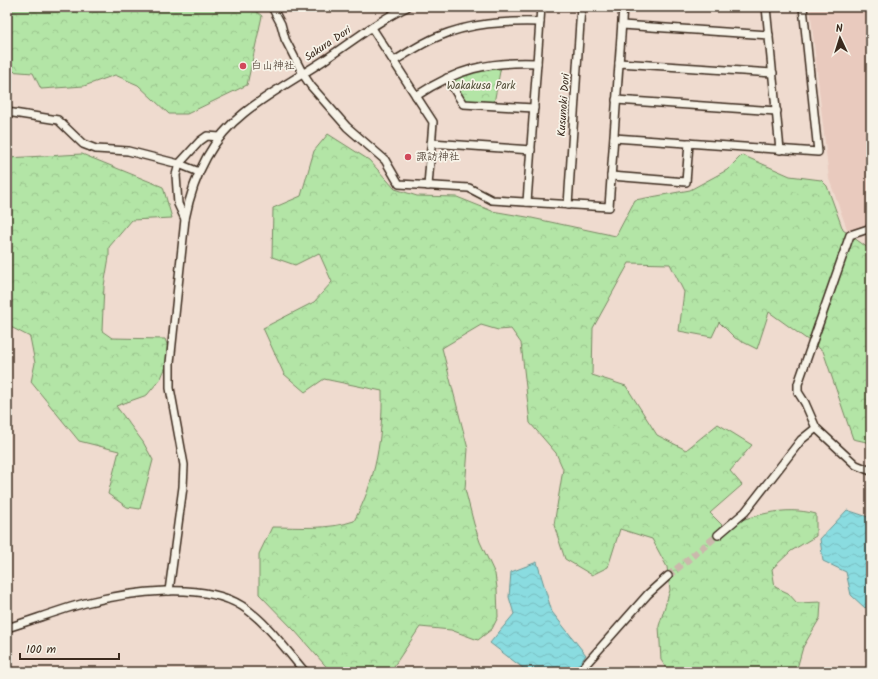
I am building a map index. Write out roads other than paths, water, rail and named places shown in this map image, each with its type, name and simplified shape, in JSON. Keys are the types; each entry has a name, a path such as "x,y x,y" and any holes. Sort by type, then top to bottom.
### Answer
{"street":[{"path":"272,7 281,24 285,39 311,86 347,127 385,160 399,184 469,188 492,200 610,207 623,7"},
{"name":"Sakura Dori","path":"169,591 183,487 184,465 181,441 170,388 170,363 185,219 188,202 199,172 207,156 220,137 244,113 372,28 407,7"},
{"path":"527,202 541,7"},
{"name":"Kusunoki Dori","path":"568,205 581,7"},
{"path":"766,7 780,150"},
{"path":"614,138 818,152 803,7"},
{"path":"394,62 414,48 436,37 474,25 516,21 540,22"},
{"path":"622,25 769,35"},
{"path":"372,28 433,122 428,186"},
{"path":"416,96 433,84 464,70 506,62 537,63"},
{"path":"619,63 773,73"},
{"path":"448,78 463,104 534,108"},
{"path":"616,100 777,111"},
{"path":"7,112 58,120 83,144 96,149 128,151 179,164 199,172"},
{"path":"185,219 178,204 176,175 179,164 200,141 207,136 220,137"},
{"path":"431,143 531,150"},
{"path":"611,176 686,182 689,144"},
{"path":"871,228 850,235 798,384 798,392 806,403 816,428 856,465 871,471"},
{"path":"718,536 745,512 801,440 816,428"},
{"path":"580,672 648,594 668,576"},
{"path":"7,628 84,603 120,596 169,591 206,593 226,598 242,606 264,624 305,672"}],"water":[{"path":"847,510 871,518 871,602 865,608 851,595 846,572 823,561 820,539"},
{"path":"537,562 552,612 586,655 574,672 528,672 490,643 514,614 509,597 511,572"}],"tunnel":[{"path":"668,576 718,535"}],"place":[{"name":"白山神社","path":"243,66"},
{"name":"諏訪神社","path":"408,157"}],"park label":[{"name":"Wakakusa Park","path":"481,86"}]}
